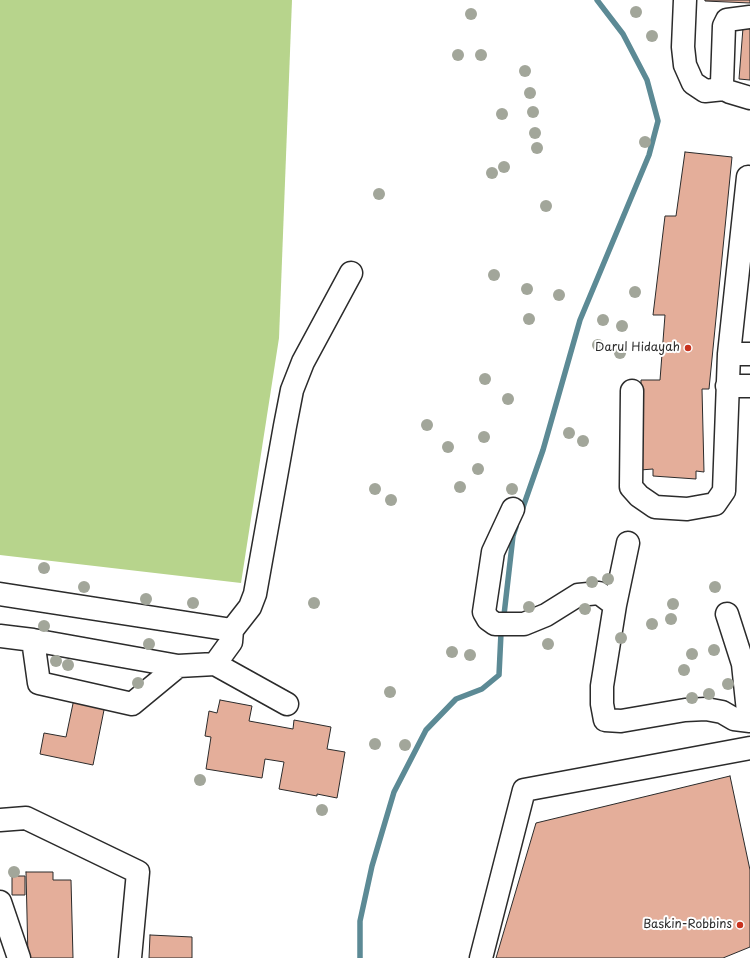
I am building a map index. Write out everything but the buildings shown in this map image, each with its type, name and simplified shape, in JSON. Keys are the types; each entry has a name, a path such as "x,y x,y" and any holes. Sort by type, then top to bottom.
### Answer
{"street":[{"path":"685,0 683,47 685,65 693,83 705,91 724,89 750,98"},
{"path":"724,89 722,83 724,26 727,20 750,17"},
{"path":"632,391 631,487 639,496 655,507 687,509 714,504 724,491 727,386 740,354 748,177"},
{"path":"215,664 231,642 232,630 250,607 255,594 292,390 303,362 351,273"},
{"path":"727,386 750,386"},
{"path":"513,509 493,552 484,612 488,619 494,624 524,624 546,615 578,595 599,593 615,605"},
{"path":"628,543 615,605 602,686 604,720 621,721 680,711 706,710 722,712 734,719 750,721 743,664 727,614"},
{"path":"0,594 232,630"},
{"path":"0,636 33,640 178,666 215,664 287,704"},
{"path":"33,640 39,683 132,704 178,666"},
{"path":"481,958 524,790 750,748"},
{"path":"0,820 26,818 138,872 130,958"},
{"path":"0,902 19,958"}],"green space":[{"path":"0,0 292,0 279,338 241,583 0,555"}],"waterway":[{"path":"521,513 543,450 580,320 649,155 658,121 647,80 623,34 597,0"},
{"path":"504,615 513,536 516,527"},
{"path":"360,958 360,921 372,866 394,792 426,730 456,699 482,689 499,675 501,633"}],"place":[{"name":"Darul Hidayah","path":"688,348"},
{"name":"Baskin-Robbins","path":"740,925"}]}
